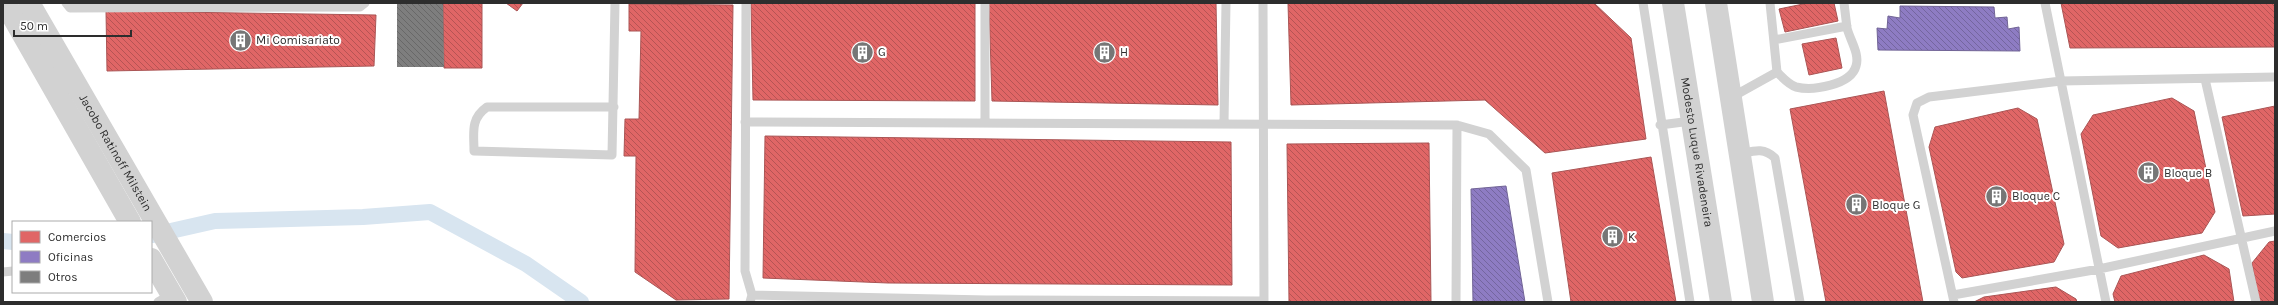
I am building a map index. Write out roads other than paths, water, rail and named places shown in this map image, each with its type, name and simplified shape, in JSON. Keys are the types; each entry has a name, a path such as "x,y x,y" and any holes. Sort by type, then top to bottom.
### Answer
{"street":[{"name":"Jacobo Ratinoff Milstein","path":"5,3 129,221"},
{"name":"Jacobo Ratinoff Milstein","path":"29,3 142,221"},
{"name":"Modesto Luque Rivadeneira","path":"1672,3 1721,302"},
{"path":"1716,3 1763,302"},
{"name":"Jacobo Ratinoff Milstein","path":"152,240 181,295"}],"lane":[{"path":"66,3 70,8 360,7 365,3"},
{"path":"614,107 487,107 478,113 474,122 474,151 612,155 614,107 615,3"},
{"path":"746,3 745,271 751,299 1264,302 1263,3"},
{"path":"985,3 985,123"},
{"path":"1224,123 1226,3"},
{"path":"1643,3 1660,125 1690,302"},
{"path":"1770,3 1777,72 1788,83 1805,88 1839,83 1852,77 1856,66 1856,53 1847,26 1844,3"},
{"path":"2045,3 2106,302"},
{"path":"1774,40 1847,26"},
{"path":"1731,97 1777,72"},
{"path":"2275,77 2061,81 1930,97 1917,103 1913,115 1954,298 2099,269 2275,231"},
{"path":"2206,79 2256,302"},
{"path":"1660,125 1691,121"},
{"path":"745,122 1457,125 1489,134 1526,170 1548,302"},
{"path":"1456,302 1457,125"},
{"path":"1740,154 1761,150 1768,152 1775,158 1800,302"}],"waterway":[{"path":"153,235 215,221 363,217 430,212 526,264 581,302"},
{"path":"3,241 12,242"}],"place":[{"name":"Mi Comisariato","path":"241,40"},
{"name":"G","path":"863,52"},
{"name":"H","path":"1104,52"},
{"name":"Bloque B","path":"2148,173"},
{"name":"Bloque C","path":"1996,196"},
{"name":"Bloque G","path":"1857,205"},
{"name":"K","path":"1613,237"}]}
